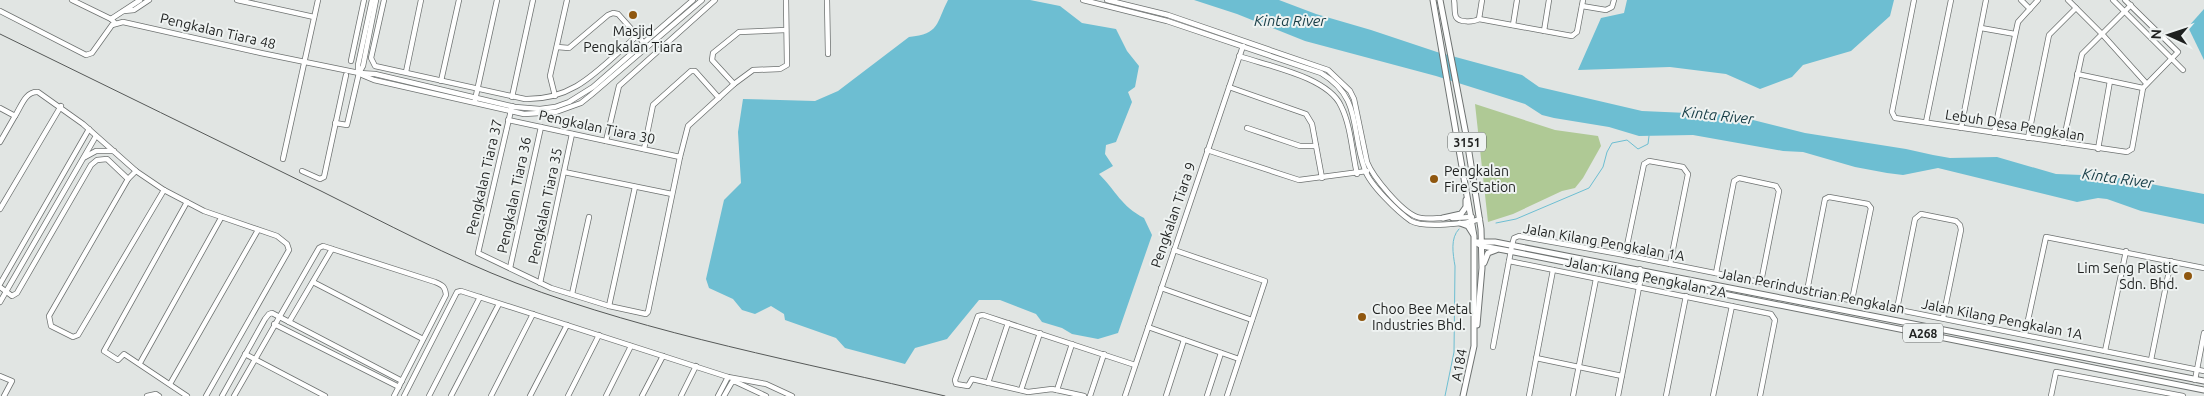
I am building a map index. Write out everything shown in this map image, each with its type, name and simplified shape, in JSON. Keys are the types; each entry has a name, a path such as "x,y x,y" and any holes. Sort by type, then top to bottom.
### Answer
{"main road":[{"name":"3151","path":"1433,0 1472,220 1474,239 1475,338"},
{"name":"3151","path":"1440,0 1480,219 1482,268 1475,338"},
{"path":"1460,102 1465,150 1461,154 1466,158 1468,172 1474,183"},
{"path":"1443,218 1458,216 1464,211 1466,205 1466,181"},
{"path":"1460,223 1468,226 1474,239"},
{"path":"1481,229 1495,242"},
{"name":"Jalan Perindustrian Pengkalan","path":"1474,239 1511,252 2204,390"},
{"name":"Jalan Perindustrian Pengkalan","path":"1482,243 1495,242 1640,269 2204,381"},
{"path":"1482,268 1488,253 1495,250 1504,250"},
{"path":"1803,309 1805,302"},
{"name":"A184","path":"1463,396 1473,362 1475,338"},
{"path":"2130,376 2132,367"}],"street":[{"path":"0,11 86,55 92,53 110,26 115,23 111,19 72,0"},
{"path":"111,19 140,0"},
{"path":"123,11 134,10 149,0"},
{"path":"237,0 314,17"},
{"path":"283,159 318,0"},
{"path":"351,61 364,0"},
{"path":"371,14 372,0"},
{"path":"335,123 347,125 359,73 358,65 376,0"},
{"path":"384,0 371,58 375,66 512,96 542,100 579,86 637,36"},
{"path":"406,72 421,0"},
{"path":"441,81 459,0"},
{"path":"474,104 497,0"},
{"path":"512,96 533,0"},
{"path":"555,96 550,76 567,0"},
{"path":"359,73 374,80 474,104 540,115 581,103 670,24 693,0"},
{"path":"359,73 375,74 476,98 511,109 540,110 569,102 593,87 644,43 702,0"},
{"path":"606,141 619,86 715,0"},
{"path":"510,268 540,283 572,294 609,306 646,314 648,312 688,126 734,84 753,70 780,69 787,66 786,0"},
{"path":"827,0 828,54"},
{"path":"1083,0 1167,21 1328,70 1338,78 1354,99 1368,171 1375,188 1412,221 1460,223 1480,219"},
{"path":"1107,0 1168,15 1243,45"},
{"path":"1454,0 1456,17 1458,19 1473,22 1479,19 1572,36 1577,32 1583,0"},
{"path":"1476,0 1482,0 1479,19"},
{"path":"1513,25 1517,0"},
{"path":"1544,31 1550,0"},
{"path":"1582,6 1606,10 1612,7 1614,0"},
{"name":"Lebuh Desa Pengkalan","path":"1914,0 1892,112 1895,118 2127,152 2132,149 2143,88"},
{"path":"1926,122 1951,0"},
{"path":"1961,128 1986,0"},
{"path":"2020,0 2030,9"},
{"path":"1994,133 2018,22 2038,0"},
{"path":"2068,0 2146,83"},
{"path":"2113,0 2183,70"},
{"path":"2078,74 2143,88 2178,52 2125,0"},
{"path":"2063,143 2082,54 2130,5"},
{"path":"2028,138 2049,35 2076,8"},
{"path":"362,12 371,14"},
{"path":"557,47 569,48 608,15 616,13 644,43"},
{"name":"Pengkalan Tiara 48","path":"115,23 123,22 359,73"},
{"path":"670,24 677,33"},
{"path":"1981,28 2015,34"},
{"path":"734,84 712,60 713,53 739,32 786,30"},
{"name":"Pengkalan Tiara 9","path":"1125,396 1243,45"},
{"path":"1239,56 1305,78 1330,91 1344,112 1356,174"},
{"path":"644,149 653,105 691,72 695,71 720,98"},
{"path":"302,171 320,179 324,177 346,75"},
{"path":"2098,148 2110,82"},
{"path":"1229,87 1306,114 1312,124 1322,178"},
{"path":"0,142 28,94 32,91 38,92 61,106 136,171 164,190 221,218 277,236 282,240 289,250 206,396"},
{"path":"0,209 61,106"},
{"path":"0,108 15,116"},
{"name":"Pengkalan Tiara 37","path":"510,268 478,253 511,109"},
{"name":"Pengkalan Tiara 30","path":"508,120 680,158"},
{"name":"Pengkalan Tiara 36","path":"510,268 541,127"},
{"path":"1247,128 1300,146 1316,146"},
{"path":"88,129 0,285 12,296 15,295 91,165 96,160 107,160 128,179"},
{"name":"Pengkalan Tiara 35","path":"540,283 572,134"},
{"path":"1,300 96,136"},
{"path":"1207,150 1299,180 1368,171"},
{"path":"83,158 96,151 114,151"},
{"path":"1625,255 1643,166 1649,161 1683,168 1688,172 1670,264"},
{"path":"136,171 128,179 48,318 51,326 73,337 78,335 164,190"},
{"path":"564,172 672,194"},
{"path":"1716,273 1733,184 1739,178 1776,186 1779,189 1761,282"},
{"path":"609,306 635,187"},
{"path":"1806,291 1824,201 1829,197 1871,206 1852,300"},
{"path":"187,202 105,349 105,354 118,360 124,354 140,363 187,396"},
{"path":"1897,309 1916,219 1921,214 1956,221 1960,225 1961,230 1943,318"},
{"path":"572,294 589,217"},
{"path":"140,363 221,218"},
{"path":"1435,221 1443,218 1472,220"},
{"path":"170,384 258,230"},
{"name":"Jalan Kilang Pengkalan 1A","path":"1493,347 1512,245 1514,238 1519,236 1625,255 2204,371"},
{"path":"2025,334 2046,237 2126,251 2204,268"},
{"path":"234,396 278,317 319,248 323,246 443,286 446,295 394,396"},
{"path":"289,322 332,249"},
{"path":"1174,250 1265,281 1227,396"},
{"path":"2105,351 2126,251"},
{"name":"Jalan Kilang Pengkalan 2A","path":"1509,261 1774,315 1776,320 1760,396"},
{"path":"2151,360 2171,261"},
{"path":"1618,396 1641,277 1640,269"},
{"path":"19,270 27,274"},
{"path":"1529,396 1553,270"},
{"path":"1573,396 1596,279"},
{"path":"313,282 423,339"},
{"path":"1161,288 1252,320"},
{"path":"404,396 457,292 460,291 728,376 766,384 792,396"},
{"path":"1666,396 1686,296"},
{"path":"429,396 480,297"},
{"path":"1836,308 1838,298"},
{"path":"451,396 499,304"},
{"path":"1713,396 1732,306"},
{"path":"222,396 269,314 289,322 402,380"},
{"path":"491,396 533,314"},
{"path":"1084,396 1057,390 1028,392 972,379 970,385 967,386 956,384 955,380 976,319 983,315 1135,365"},
{"path":"988,383 1008,323"},
{"path":"274,324 398,387"},
{"path":"530,396 567,325"},
{"path":"1148,327 1239,359"},
{"path":"1021,390 1040,333"},
{"path":"2195,380 2204,333"},
{"path":"568,396 598,335"},
{"path":"1166,396 1184,340"},
{"path":"1057,390 1072,344"},
{"path":"606,396 631,346"},
{"path":"1207,396 1221,353"},
{"path":"245,354 325,396"},
{"path":"1090,396 1104,354"},
{"path":"642,396 663,356"},
{"path":"1536,358 1622,376"},
{"path":"681,396 696,366"},
{"path":"2051,396 2056,372 2183,396"},
{"path":"0,376 11,379 12,382 4,396"},
{"path":"718,396 728,376"},
{"path":"724,396 732,382 736,382 756,394 766,396"},
{"path":"147,396 157,395"}],"green space":[{"path":"1475,104 1555,130 1598,136 1601,146 1583,178 1575,188 1562,191 1513,214 1488,222"}],"water":[{"path":"948,0 1030,0 1060,6 1082,23 1116,29 1127,51 1139,66 1135,87 1128,92 1132,102 1116,142 1106,145 1105,154 1113,166 1099,174 1124,203 1144,218 1152,235 1118,333 1098,339 1072,334 1062,328 1042,322 1036,314 1000,300 979,300 947,339 915,348 905,364 845,348 836,338 785,320 784,314 771,306 755,314 742,310 733,299 709,288 706,279 724,200 741,183 738,132 743,99 815,101 838,91 909,37 932,30 939,21"},
{"name":"Kinta River","path":"1194,0 1279,0 1316,14 1437,52 1522,75 1539,87 1642,111 1733,115 1805,133 1950,158 1997,157 2056,174 2108,176 2204,194 2204,224 2141,211 2107,199 2098,198 2077,202 1938,168 1903,175 1887,173 1855,167 1803,152 1783,151 1693,135 1639,136 1609,127 1554,118 1542,115 1525,104 1436,76 1305,41 1237,14"},
{"path":"1627,0 1894,0 1890,16 1851,51 1803,65 1792,77 1760,89 1726,74 1670,67 1578,70 1601,18 1624,13"},
{"path":"2204,9 2204,60 2188,27"}],"waterway":[{"path":"1496,223 1516,219 1589,188 1603,167 1607,152 1612,143 1627,140 1638,149 1648,144 1649,136"},
{"path":"1445,396 1454,352 1455,266 1453,246 1454,237 1459,229"}],"railway":[{"path":"0,34 417,239 516,283 621,318 674,333 945,396"}],"place":[{"name":"Masjid Pengkalan Tiara","path":"633,15"},
{"name":"Pengkalan Fire Station","path":"1434,179"},
{"name":"Lim Seng Plastic Sdn. Bhd.","path":"2188,276"},
{"name":"Choo Bee Metal Industries Bhd.","path":"1362,317"}]}
